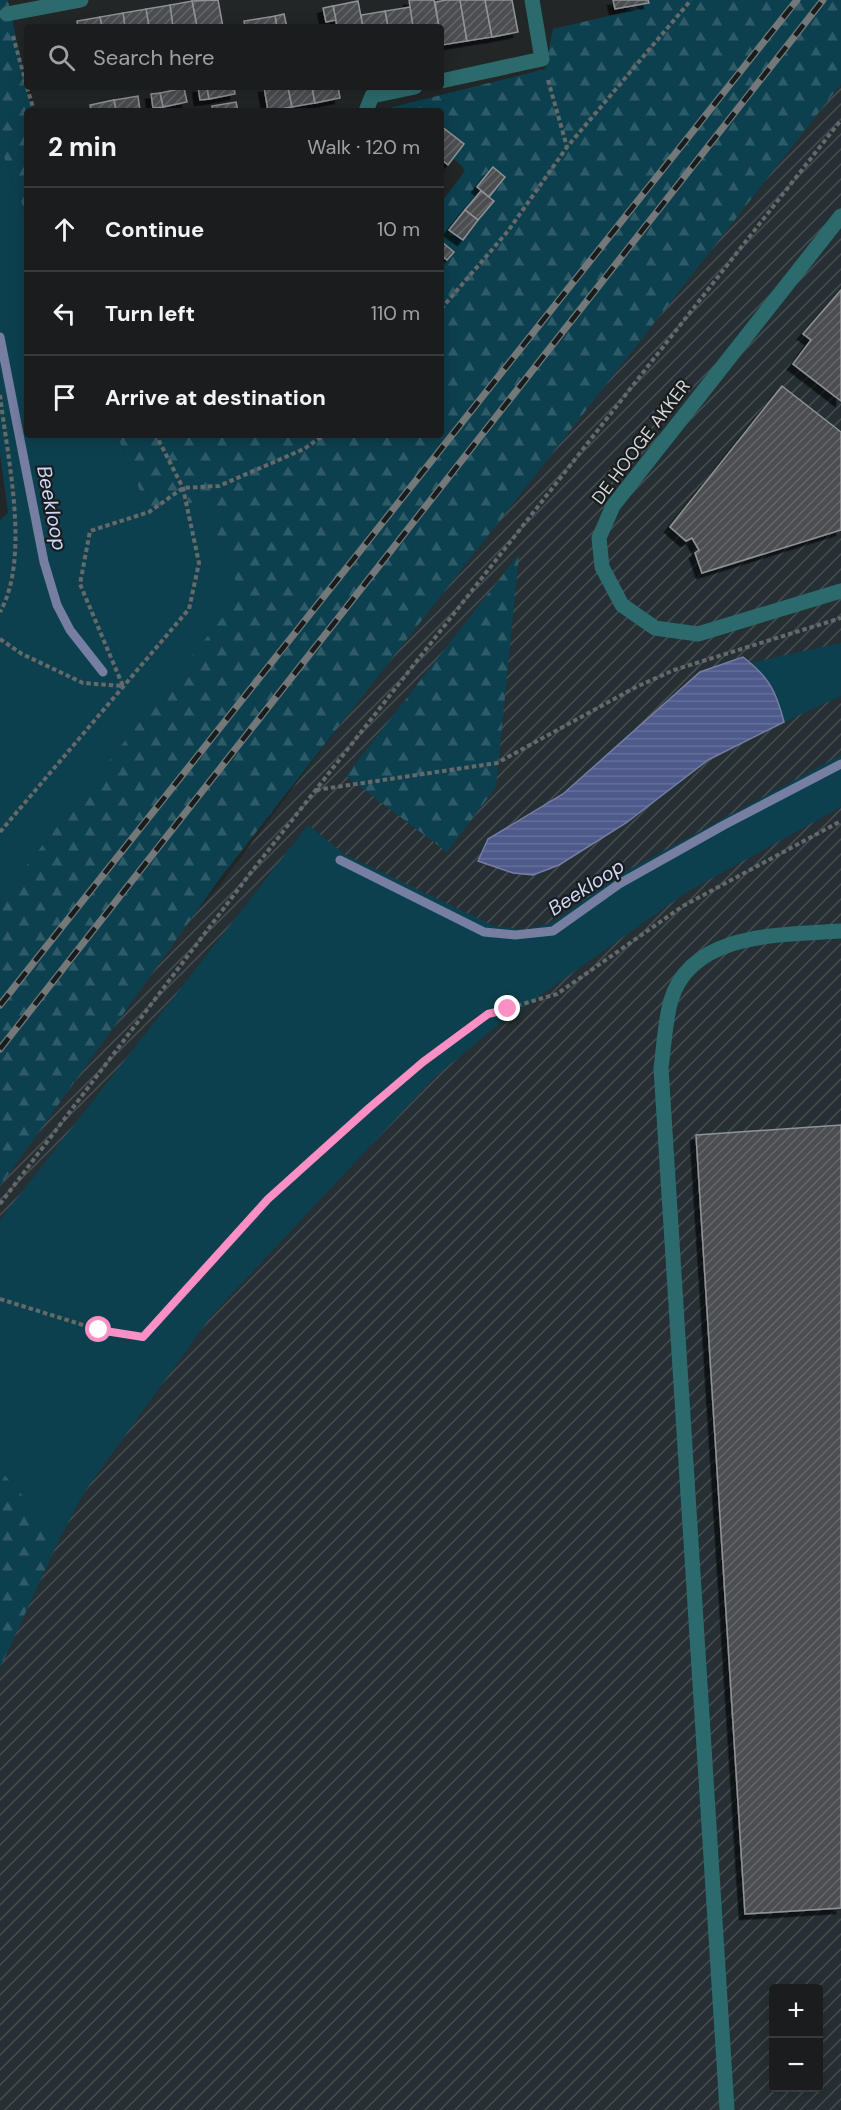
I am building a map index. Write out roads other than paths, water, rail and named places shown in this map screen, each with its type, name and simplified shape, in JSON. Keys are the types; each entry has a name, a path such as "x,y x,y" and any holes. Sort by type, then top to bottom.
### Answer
{"street":[{"path":"7,14 81,0"},
{"path":"444,80 542,59 532,0"},
{"path":"367,108 372,96 401,90"},
{"name":"DE HOOGE AKKER","path":"841,216 613,506 599,538 602,567 621,605 655,628 698,634 841,591"},
{"path":"727,2110 661,1068 671,1000 686,971 718,948 769,936 841,931"}],"water":[{"path":"743,657 770,685 784,722 708,760 626,823 559,865 533,875 513,873 478,861 488,839 563,794 700,672"}],"waterway":[{"name":"Beekloop","path":"0,337 44,562 57,605 70,630 103,672"},
{"name":"Beekloop","path":"340,860 484,932 515,935 553,931 619,884 724,825 841,764"}],"railway":[{"path":"0,1005 797,0"},
{"path":"0,1049 823,0"}]}
